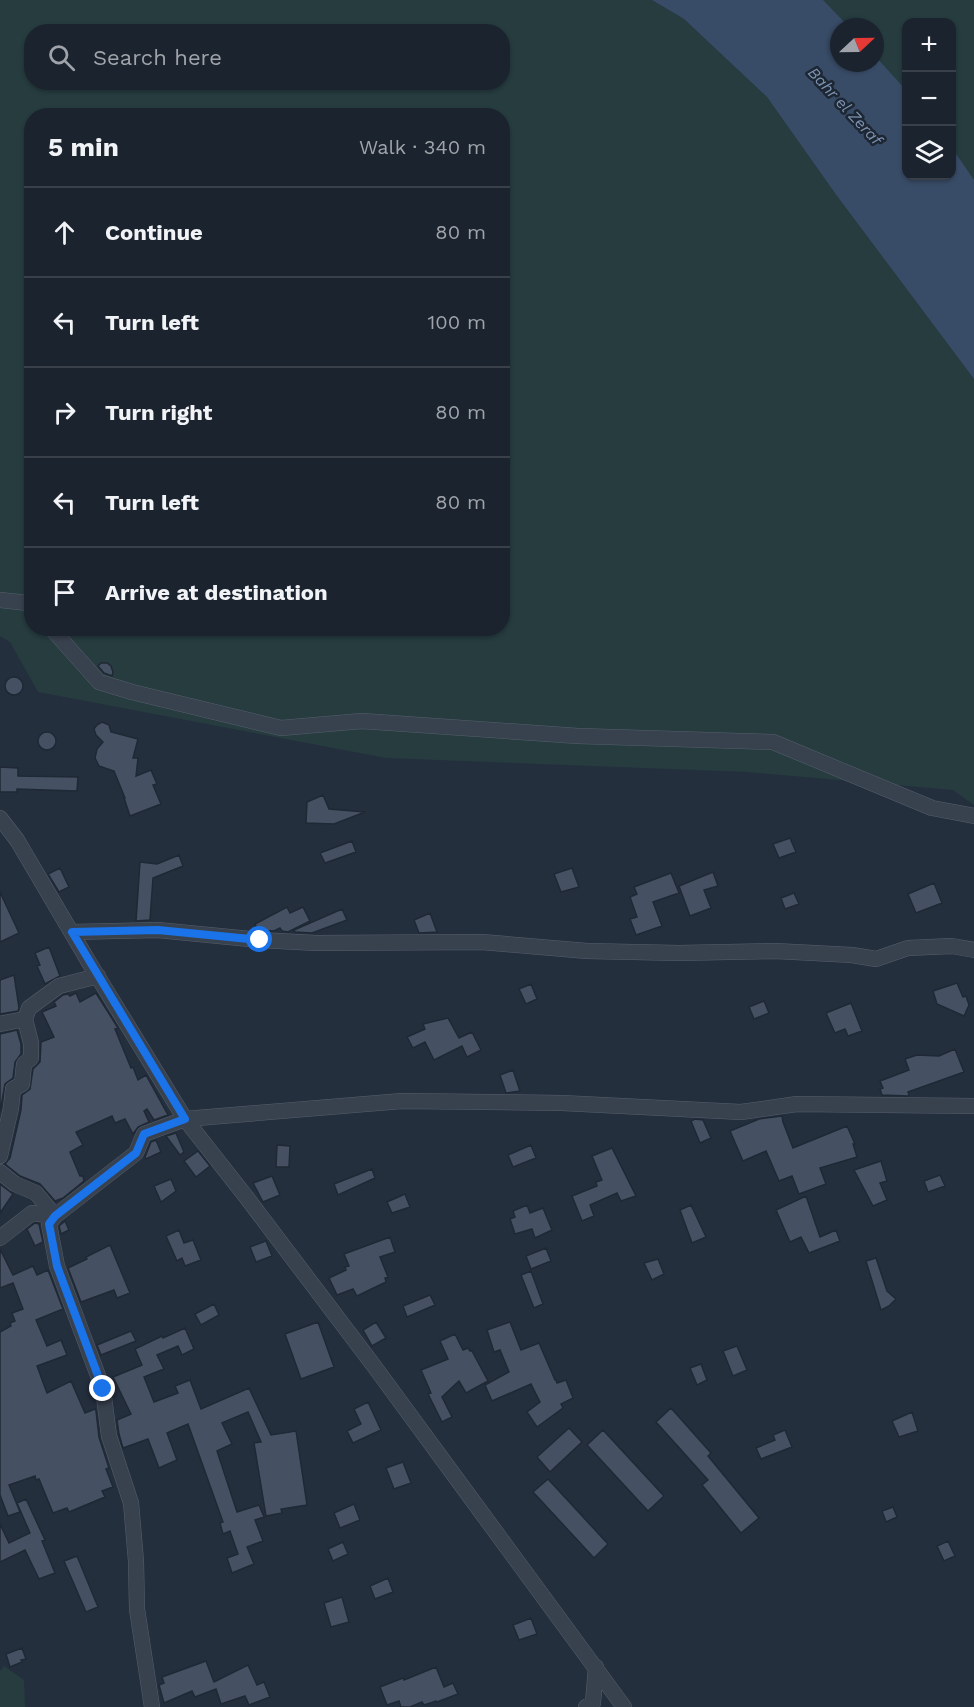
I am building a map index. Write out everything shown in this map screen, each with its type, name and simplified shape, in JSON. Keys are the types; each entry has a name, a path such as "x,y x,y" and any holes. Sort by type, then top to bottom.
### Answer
{"street":[{"path":"0,600 24,603"},
{"path":"58,636 99,682 281,728 362,721 578,736 773,742 932,808 974,816"},
{"path":"0,818 17,840 185,1119 248,1198 367,1356 624,1707"},
{"path":"72,932 158,930 316,943 482,942 586,951 679,953 775,951 876,958 908,948 952,946 974,950"},
{"path":"0,1156 13,1089 22,1084 24,1064 31,1058 31,1043 25,1019 29,1008 59,986 98,976"},
{"path":"0,1024 25,1019"},
{"path":"152,1707 137,1609 131,1503 110,1436 103,1389 57,1266 49,1224 55,1216 136,1153 144,1134 185,1119 402,1101 562,1102 741,1112 797,1104 974,1106"},
{"path":"0,1172 15,1184 36,1193 55,1216"},
{"path":"0,1238 32,1213 55,1216"},
{"path":"586,1707 593,1703 596,1667"}],"green space":[{"path":"0,0 652,0 684,19 767,97 837,196 974,379 974,805 953,790 748,772 386,758 38,692 10,642 0,636"},
{"path":"747,0 974,0 974,278"},
{"path":"4,1666 24,1680 25,1707 0,1707 0,1671"}],"water":[{"name":"Bahr el Zeraf","path":"652,0 823,0 840,18 830,18 830,72 884,72 884,66 902,86 902,180 956,180 956,154 974,180 974,379 837,196 767,97 684,19"}],"building":[{"path":"101,663 111,666 112,676 104,673 98,666"},
{"path":"14,677 20,680 23,686 20,692 14,695 8,692 5,686 8,680"},
{"path":"102,722 109,725 111,732 138,739 133,758 138,758 136,776 151,770 157,784 153,785 161,804 130,816 114,771 99,766 95,758 97,749 103,742 94,729"},
{"path":"47,732 55,737 56,741 51,749 47,750 39,745 38,741 43,733"},
{"path":"0,767 18,768 18,776 78,777 77,791 17,789 17,792 0,792"},
{"path":"323,795 329,809 365,812 334,824 306,823 307,802"},
{"path":"790,838 796,852 779,858 773,844"},
{"path":"352,841 356,852 325,863 320,853"},
{"path":"179,855 183,866 153,878 150,920 136,921 140,862 157,864"},
{"path":"60,868 69,887 59,892 48,874"},
{"path":"572,868 579,887 561,892 554,874"},
{"path":"713,872 718,886 704,890 711,908 690,916 679,886"},
{"path":"671,873 679,893 653,902 662,926 636,935 630,919 637,917 630,897 637,894 634,887"},
{"path":"934,883 942,903 916,913 908,894"},
{"path":"0,892 19,933 0,942"},
{"path":"794,893 799,904 785,909 781,898"},
{"path":"287,907 290,913 303,907 310,921 288,932 280,928 274,931 258,930 255,924"},
{"path":"342,909 347,920 312,933 295,932 294,930"},
{"path":"430,913 437,932 419,933 414,920"},
{"path":"49,947 60,976 45,984 37,966 40,965 35,953"},
{"path":"14,975 18,1011 0,1014 0,980"},
{"path":"957,983 969,1005 964,1016 937,1004 933,991"},
{"path":"531,984 537,999 526,1004 519,989"},
{"path":"76,993 80,1002 96,993 118,1028 115,1029 138,1080 146,1075 168,1115 154,1120 147,1109 144,1111 149,1122 138,1127 133,1134 125,1119 115,1123 112,1116 76,1132 83,1145 70,1152 84,1181 63,1198 55,1201 40,1184 20,1176 5,1164 10,1158 21,1110 22,1095 30,1089 33,1069 40,1062 41,1042 54,1037 42,1012 56,1006 54,1002 63,995 70,996"},
{"path":"764,1001 769,1013 754,1019 749,1007"},
{"path":"851,1003 862,1031 848,1036 845,1029 835,1033 826,1013"},
{"path":"448,1018 459,1038 472,1032 481,1050 467,1057 462,1046 434,1060 425,1042 413,1048 407,1037 425,1029 423,1024"},
{"path":"17,1030 21,1054 15,1062 13,1078 5,1084 0,1112 0,1034"},
{"path":"955,1049 964,1072 908,1092 908,1096 882,1095 880,1089 883,1088 880,1081 909,1070 905,1059 917,1055 939,1056"},
{"path":"513,1070 520,1091 506,1093 500,1075"},
{"path":"782,1116 793,1148 847,1126 855,1144 853,1144 857,1157 820,1168 826,1184 799,1194 792,1176 779,1181 766,1151 743,1161 730,1131 759,1119"},
{"path":"703,1120 711,1138 700,1143 691,1121"},
{"path":"176,1133 184,1152 180,1155 166,1136"},
{"path":"156,1140 161,1152 146,1159 151,1142"},
{"path":"277,1145 290,1146 289,1167 276,1167"},
{"path":"531,1145 536,1158 513,1167 508,1155"},
{"path":"612,1148 636,1196 621,1201 617,1193 590,1205 594,1216 582,1221 572,1196 597,1186 596,1182 602,1180 592,1156"},
{"path":"198,1151 210,1166 196,1177 184,1161"},
{"path":"881,1161 887,1181 880,1183 887,1200 873,1206 854,1170"},
{"path":"372,1169 375,1178 338,1195 334,1184"},
{"path":"940,1175 945,1186 928,1192 924,1181"},
{"path":"272,1176 280,1195 263,1202 253,1183"},
{"path":"171,1179 176,1191 161,1202 154,1186"},
{"path":"0,1184 13,1194 0,1213"},
{"path":"405,1194 410,1207 392,1213 387,1202"},
{"path":"806,1196 820,1237 836,1230 840,1241 809,1253 801,1237 790,1242 776,1210"},
{"path":"527,1205 530,1213 543,1208 552,1230 535,1238 532,1229 515,1234 510,1219 515,1217 513,1211"},
{"path":"691,1205 706,1237 692,1243 680,1210"},
{"path":"65,1221 69,1230 61,1234 59,1226"},
{"path":"35,1223 39,1224 43,1242 35,1246 27,1229"},
{"path":"179,1230 184,1243 193,1240 201,1260 185,1266 182,1258 177,1261 166,1236"},
{"path":"390,1237 395,1252 380,1257 388,1277 385,1278 386,1282 357,1296 353,1289 337,1295 329,1278 346,1270 345,1267 349,1266 344,1254"},
{"path":"266,1241 272,1256 256,1262 250,1247"},
{"path":"110,1245 130,1293 117,1298 114,1290 81,1302 68,1268"},
{"path":"546,1248 551,1261 531,1269 526,1256"},
{"path":"0,1249 13,1275 33,1266 37,1275 48,1270 63,1309 36,1320 47,1346 61,1340 67,1355 37,1366 47,1393 71,1381 85,1413 95,1409 96,1411 99,1437 109,1468 106,1469 113,1487 102,1491 105,1497 69,1512 67,1508 53,1513 39,1479 36,1480 35,1476 9,1485 20,1512 8,1516 0,1495 0,1332 15,1321 12,1313 23,1309 13,1283 0,1288"},
{"path":"876,1258 887,1291 896,1299 881,1310 866,1261"},
{"path":"658,1259 664,1274 652,1280 644,1263"},
{"path":"531,1271 543,1304 534,1308 521,1275"},
{"path":"430,1295 435,1305 407,1317 403,1306"},
{"path":"214,1304 219,1315 201,1325 195,1314"},
{"path":"318,1322 334,1367 301,1379 285,1334"},
{"path":"376,1322 386,1338 372,1346 363,1330"},
{"path":"510,1322 521,1350 539,1343 555,1380 557,1383 566,1380 573,1398 561,1404 563,1408 537,1427 527,1412 540,1402 531,1384 492,1401 485,1385 509,1372 500,1350 494,1352 487,1330"},
{"path":"185,1328 194,1349 182,1355 178,1346 157,1355 164,1369 144,1377 154,1402 178,1393 175,1386 190,1380 201,1409 249,1388 271,1435 296,1431 307,1505 281,1509 282,1513 266,1516 254,1443 261,1442 248,1412 222,1423 232,1444 217,1451 237,1512 259,1505 264,1517 255,1520 263,1541 247,1547 254,1564 232,1573 227,1558 238,1554 230,1531 223,1534 220,1523 223,1522 188,1424 167,1433 177,1460 159,1468 148,1439 123,1448 119,1434 117,1420 131,1414 113,1377 142,1365 135,1349"},
{"path":"131,1331 136,1341 101,1355 97,1345"},
{"path":"455,1334 463,1350 468,1348 472,1351 488,1381 466,1393 459,1381 442,1397 452,1417 442,1422 428,1394 431,1393 421,1370 448,1359 440,1341"},
{"path":"737,1346 747,1370 733,1376 723,1351"},
{"path":"701,1364 707,1380 697,1385 690,1368"},
{"path":"368,1402 381,1430 353,1443 347,1431 361,1424 354,1409"},
{"path":"671,1408 711,1453 708,1456 759,1518 741,1533 702,1485 708,1480 656,1422"},
{"path":"912,1412 918,1431 899,1437 892,1421"},
{"path":"569,1428 582,1442 550,1472 537,1457"},
{"path":"603,1430 664,1496 648,1511 587,1445"},
{"path":"785,1430 792,1447 761,1459 756,1448 775,1440 773,1435"},
{"path":"403,1462 411,1483 394,1489 386,1468"},
{"path":"548,1479 608,1544 594,1558 533,1492"},
{"path":"26,1499 45,1540 42,1541 55,1573 39,1579 25,1550 0,1562 0,1524 9,1543 30,1533 17,1503"},
{"path":"354,1504 360,1520 340,1528 334,1513"},
{"path":"893,1507 897,1517 886,1522 882,1511"},
{"path":"948,1541 955,1556 944,1561 937,1546"},
{"path":"343,1542 348,1554 333,1561 328,1549"},
{"path":"77,1556 98,1607 86,1612 64,1561"},
{"path":"388,1578 393,1592 375,1599 370,1586"},
{"path":"342,1597 349,1622 331,1627 324,1603"},
{"path":"531,1618 537,1634 519,1640 513,1625"},
{"path":"22,1648 26,1659 10,1667 6,1654"},
{"path":"206,1661 214,1682 248,1665 257,1685 264,1682 270,1697 249,1705 245,1696 221,1704 216,1689 195,1697 192,1691 164,1703 159,1685 164,1683 162,1677"},
{"path":"436,1667 444,1687 453,1683 458,1694 424,1705 422,1702 410,1707 401,1707 399,1701 387,1705 380,1687"}],"route":[{"path":"103,1389 57,1266 49,1224 55,1216 136,1153 144,1134 185,1119 72,932 158,930 260,940"}]}
